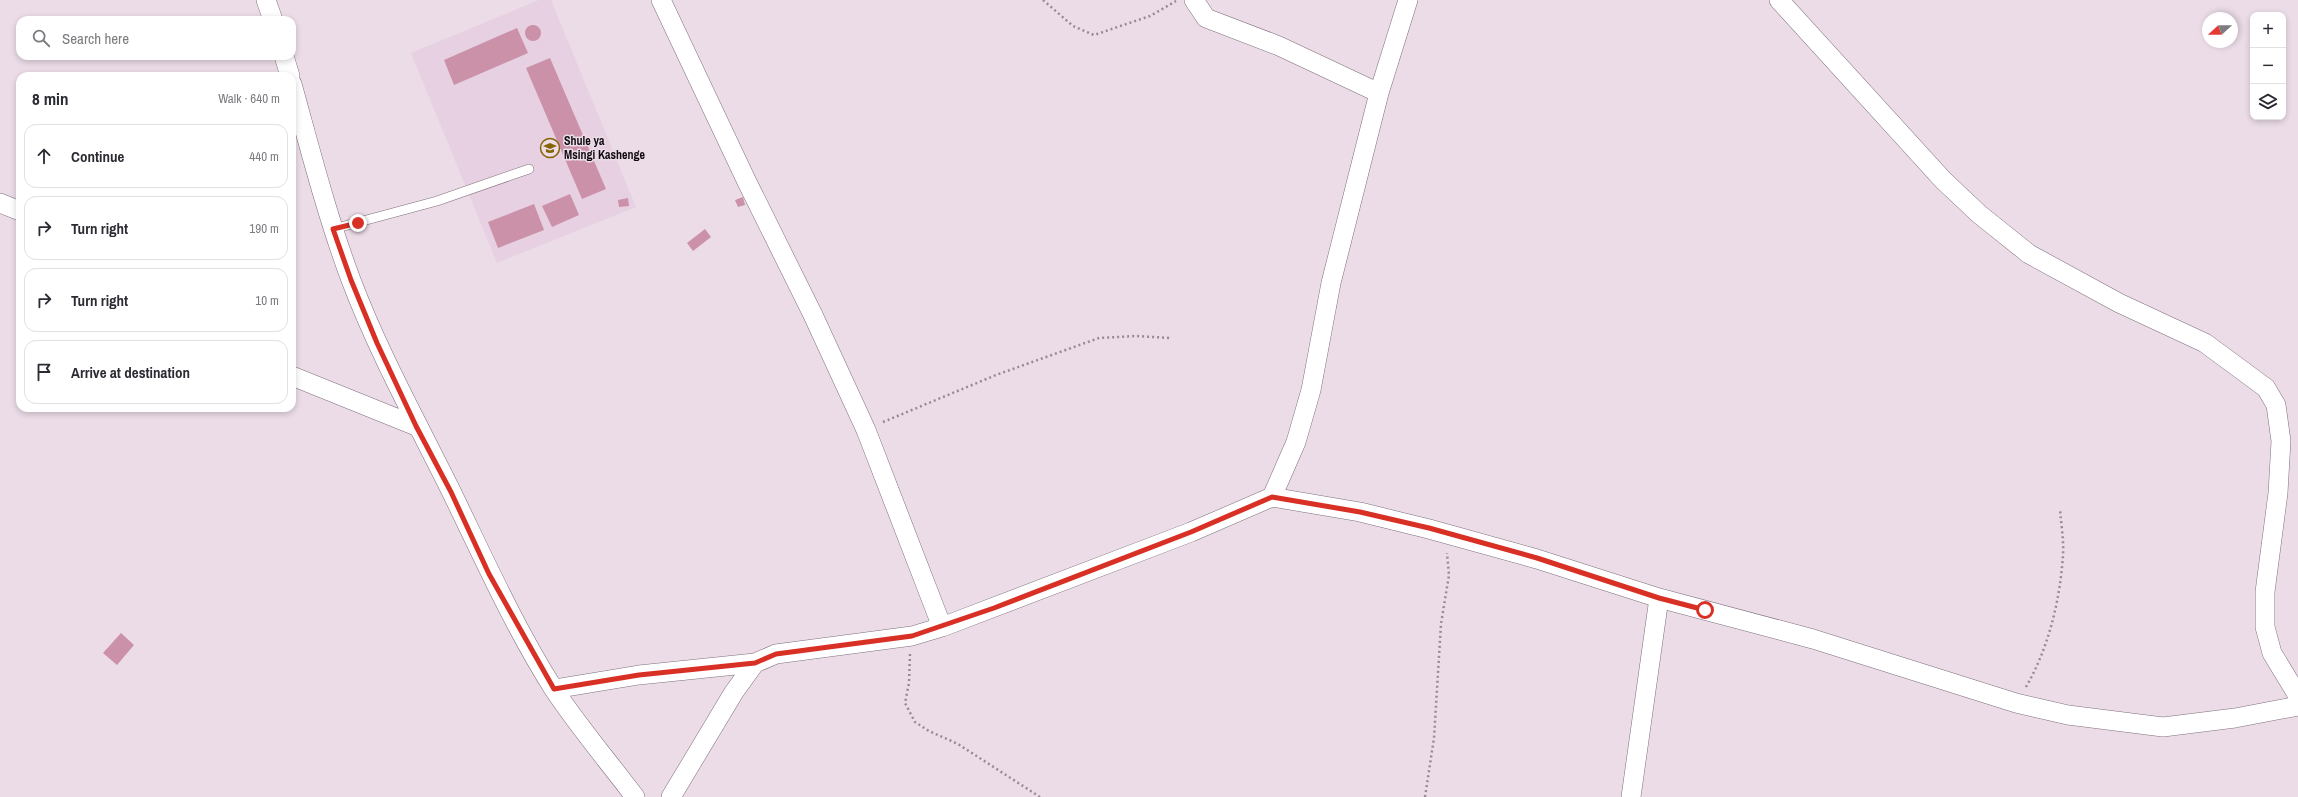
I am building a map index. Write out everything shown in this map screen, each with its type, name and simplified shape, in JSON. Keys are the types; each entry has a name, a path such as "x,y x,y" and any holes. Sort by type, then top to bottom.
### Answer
{"street":[{"path":"266,0 272,16"},
{"path":"661,0 747,182 813,315 866,430 942,627"},
{"path":"1194,0 1206,18 1279,46 1379,93"},
{"path":"1272,497 1296,442 1311,390 1331,283 1379,93 1408,0"},
{"path":"1779,0 1943,180 1979,214 2029,254 2119,303 2205,343 2266,388 2276,404 2281,441 2278,493 2264,592 2266,627 2272,653 2298,696"},
{"path":"285,60 289,72"},
{"path":"296,98 333,229 351,280 377,343 416,426 451,492 489,574 554,689 635,797"},
{"path":"0,203 16,209"},
{"path":"296,378 416,426"},
{"path":"554,689 639,675 755,663 776,654 912,636 942,627 1191,532 1272,497 1360,512 1537,558 1659,598 1812,639 2016,702 2068,715 2163,727 2235,718 2298,706"},
{"path":"1631,797 1659,598"},
{"path":"671,797 734,692 755,663"}],"lane":[{"path":"333,229 438,201 529,169"}],"path":[{"path":"1043,0 1073,26 1094,35 1150,16 1177,0"},
{"path":"866,430 989,378 1099,338 1136,336 1170,338"},
{"path":"2016,702 2033,674 2046,643 2058,595 2063,553 2060,509"},
{"path":"1425,797 1434,738 1441,624 1449,575 1444,533"},
{"path":"912,636 909,683 905,703 915,722 929,731 958,744 1040,797"}],"shaded area":[{"path":"539,0 551,0 636,207 497,263 411,53"}],"building":[{"path":"533,25 539,27 541,33 539,39 533,41 527,39 525,33 527,27"},
{"path":"517,28 528,53 454,85 444,60"},
{"path":"550,58 606,189 582,199 526,68"},
{"path":"570,194 579,215 552,227 542,206"},
{"path":"743,197 745,205 738,207 735,200"},
{"path":"628,198 629,206 619,207 618,200"},
{"path":"534,204 544,230 498,248 488,222"},
{"path":"705,229 711,237 693,251 687,243"},
{"path":"121,633 134,645 117,665 103,653"}],"place":[{"name":"Shule ya Msingi Kashenge","path":"550,148"}],"route":[{"path":"358,223 333,229 351,280 377,343 416,426 451,492 489,574 554,689 639,675 755,663 776,654 799,650 912,636 994,608 1055,583 1191,532 1272,497 1360,512 1429,528 1537,558 1659,598 1705,610"}]}
